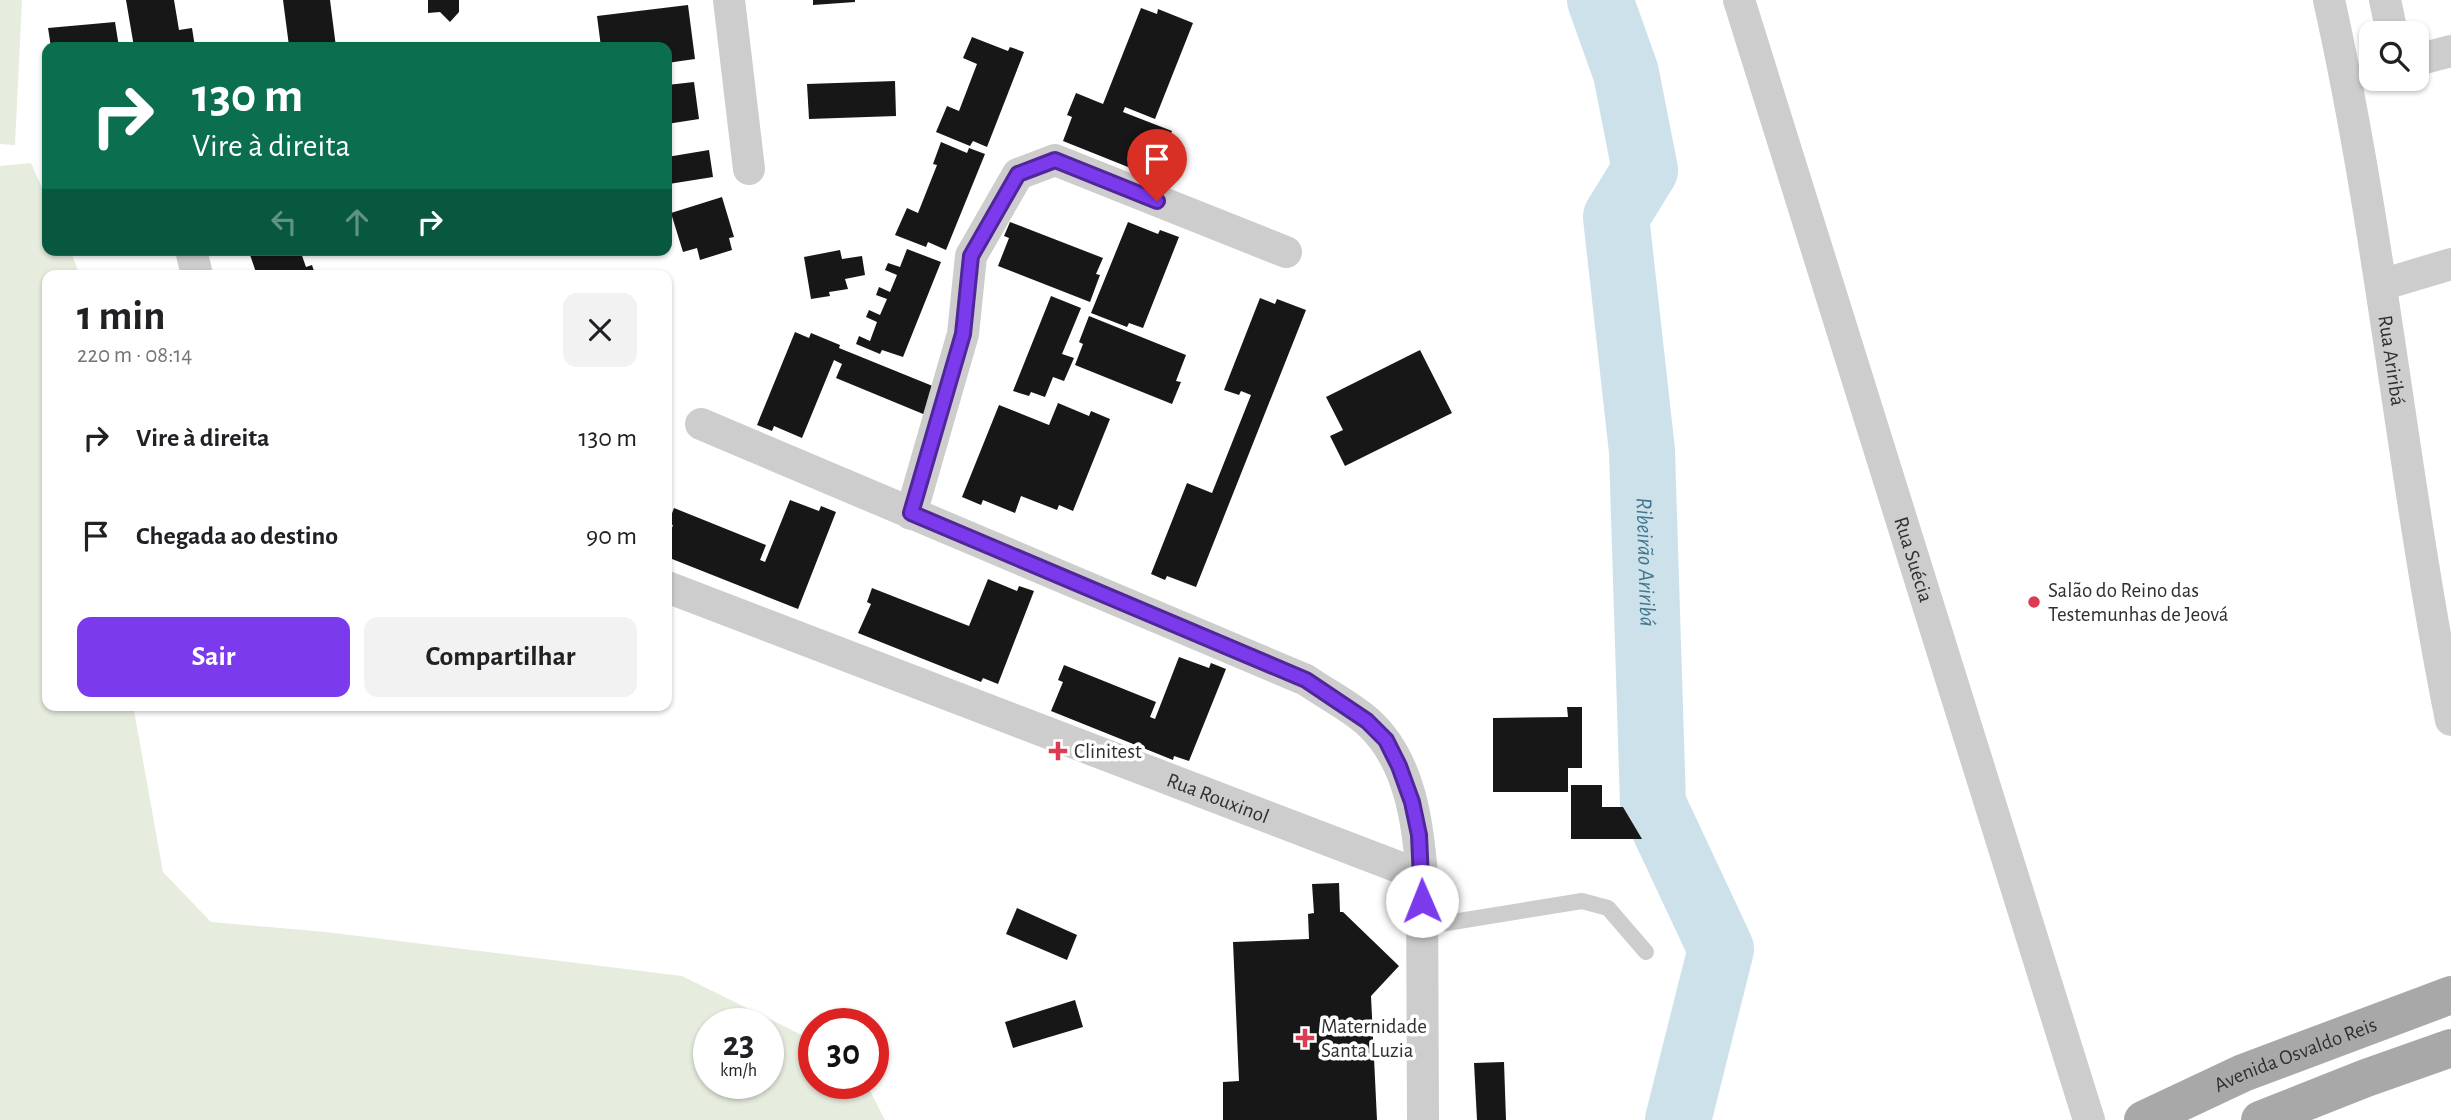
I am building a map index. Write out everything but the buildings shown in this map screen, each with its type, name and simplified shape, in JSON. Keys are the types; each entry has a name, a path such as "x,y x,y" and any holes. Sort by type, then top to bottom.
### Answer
{"main road":[{"name":"Avenida Osvaldo Reis","path":"2143,1120 2243,1073 2451,995"},
{"path":"2260,1120 2451,1048"}],"street":[{"path":"729,0 749,169"},
{"name":"Rua Suécia","path":"1739,0 2089,1120"},
{"name":"Rua Ariribá","path":"2329,0 2355,122 2425,574 2451,720"},
{"path":"2385,0 2389,21"},
{"path":"2429,57 2451,51"},
{"path":"911,513 963,334 971,256 1018,174 1055,160 1286,252"},
{"path":"2381,285 2451,264"},
{"path":"701,424 1306,680 1367,721 1386,740 1399,766 1412,802 1419,835 1422,876 1423,1120"},
{"name":"Rua Rouxinol","path":"672,589 1422,876"}],"lane":[{"path":"1422,927 1582,901 1608,908 1646,952"}],"shaded area":[{"path":"0,0 22,0 15,145 0,144"},
{"path":"31,163 42,188 42,256 72,256 78,270 42,270 42,711 134,711 163,872 211,922 326,932 682,976 747,1008 693,1008 693,1099 784,1099 784,1026 798,1033 798,1099 874,1099 885,1120 0,1120 0,166"}],"waterway":[{"name":"Ribeirão Ariribá","path":"1600,0 1626,73 1645,170 1616,217 1642,451 1653,804 1721,949 1678,1120"}],"place":[{"name":"Salão do Reino das Testemunhas de Jeová","path":"2034,602"},
{"name":"Clinitest","path":"1058,751"},
{"name":"Maternidade Santa Luzia","path":"1305,1038"}],"route":[{"path":"1157,201 1055,160 1018,174 971,256 963,334 911,513 1306,680 1367,721 1386,740 1412,802 1419,835 1422,901"}]}
